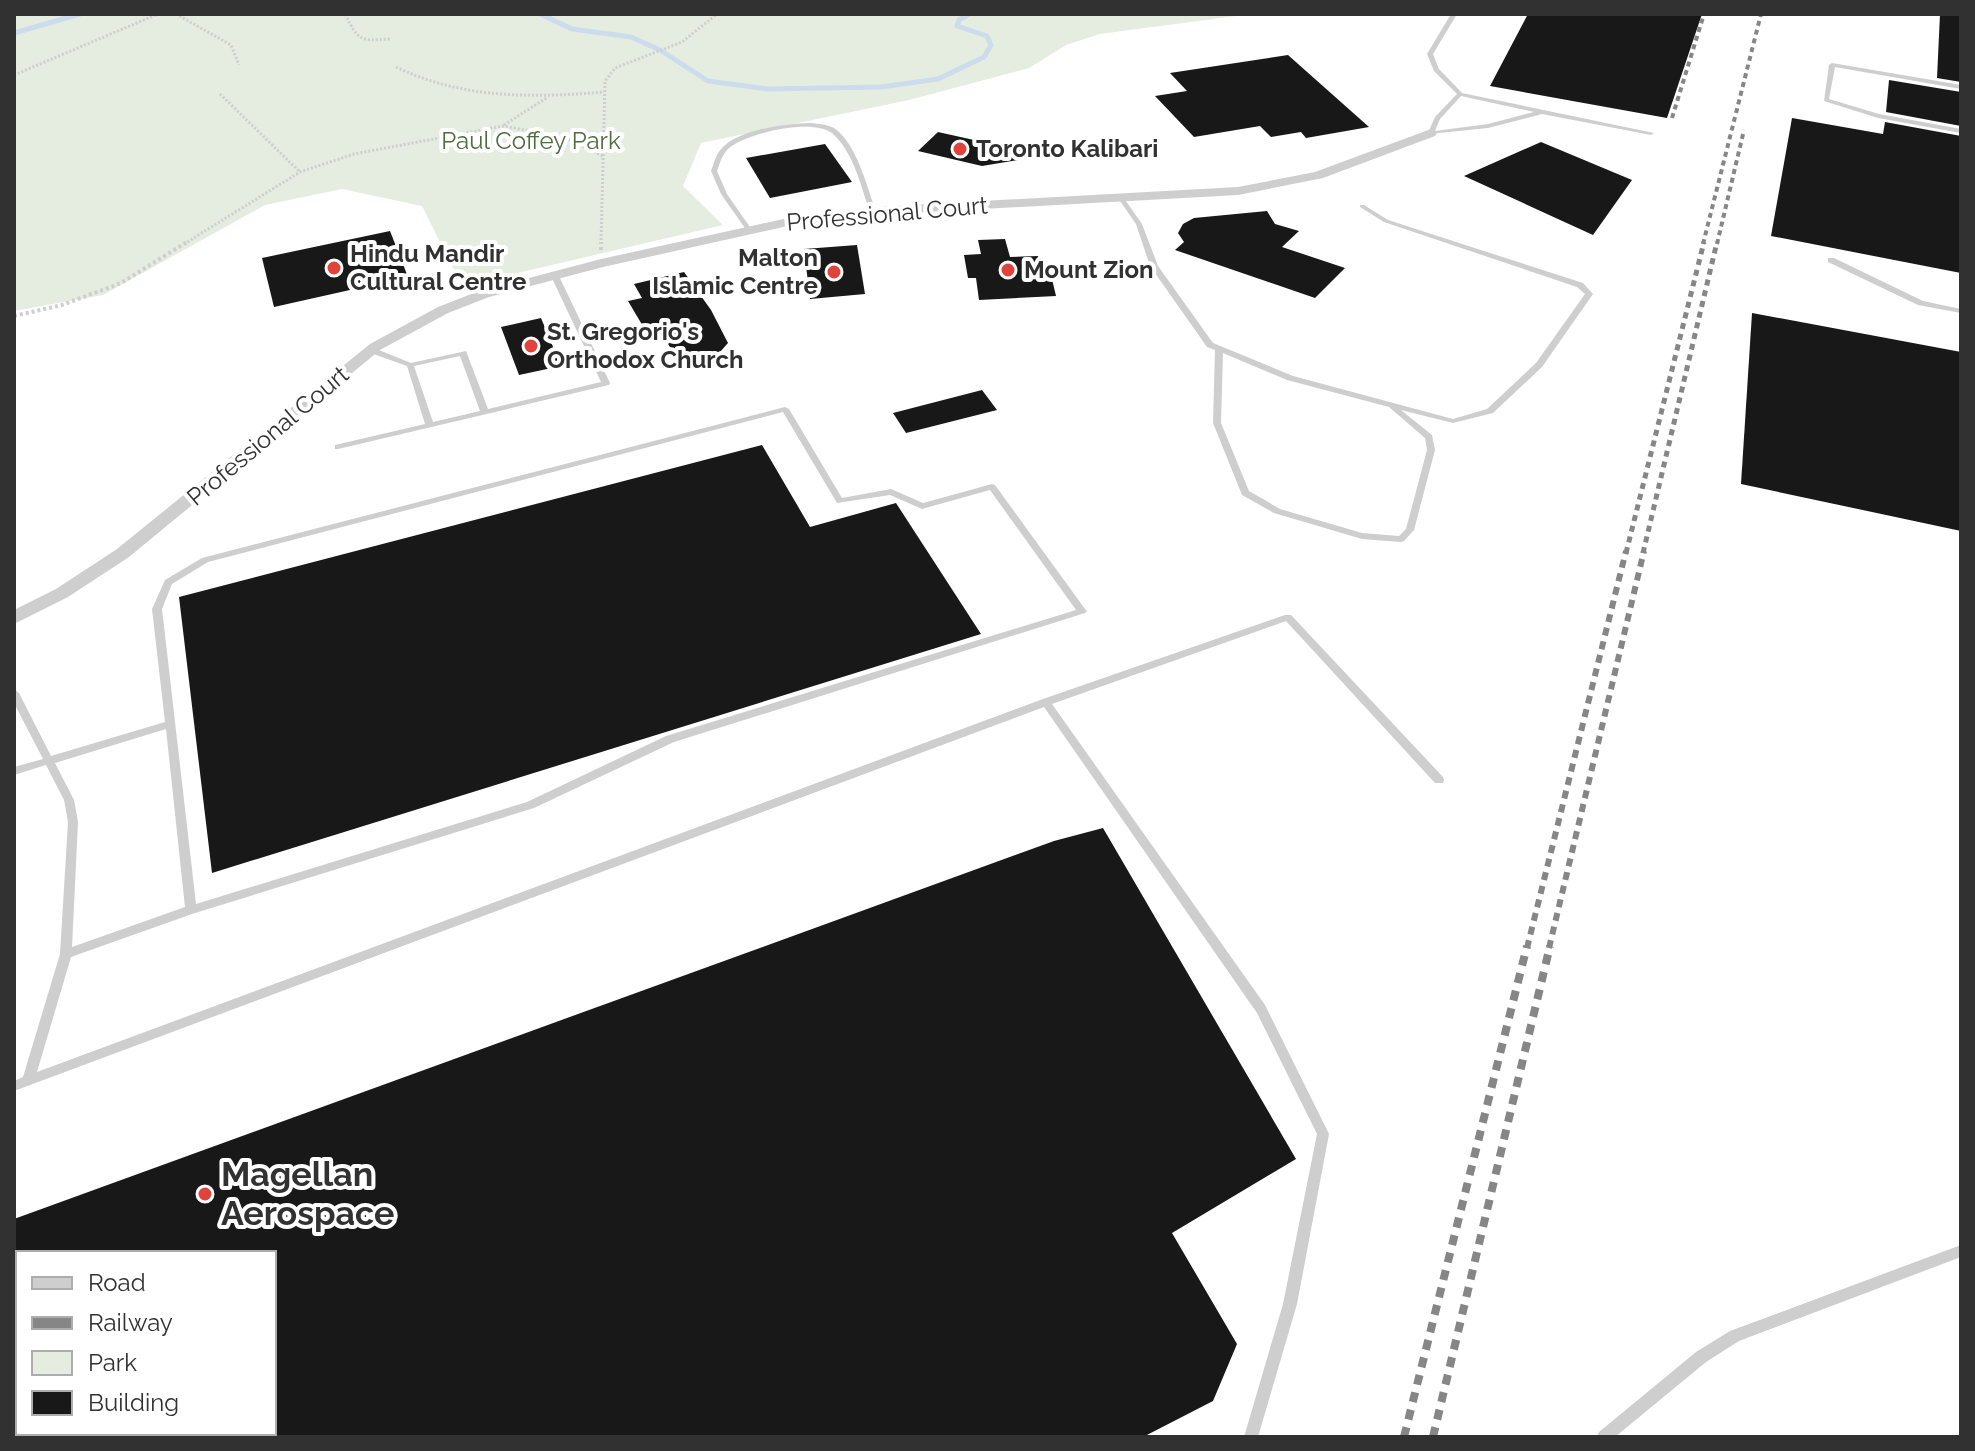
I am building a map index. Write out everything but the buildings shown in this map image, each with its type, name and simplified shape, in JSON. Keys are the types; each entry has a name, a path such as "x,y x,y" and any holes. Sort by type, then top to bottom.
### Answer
{"street":[{"name":"Professional Court","path":"14,618 62,593 123,553 371,350 443,310 484,294 554,274 797,220 873,212 1238,191 1282,184 1431,133"}],"lane":[{"path":"1454,14 1430,54 1436,70 1460,94 1651,133"},
{"path":"1961,87 1832,65 1826,100 1878,116 1961,131"},
{"path":"1460,94 1437,118 1431,133 1488,126 1542,112"},
{"path":"749,230 724,194 714,171 720,153 732,142 794,126 819,125 834,130 850,153 873,212"},
{"path":"1121,198 1139,224 1154,266 1210,345 1290,378 1453,421 1490,411 1539,365 1589,294 1580,285 1386,221 1362,206"},
{"path":"1831,260 1921,303 1961,311"},
{"path":"338,447 606,383 554,274"},
{"path":"1219,348 1217,423 1245,493 1277,511 1362,536 1401,539 1410,530 1431,450 1429,437 1391,405"},
{"path":"371,350 410,365 463,353 485,412"},
{"path":"410,365 430,425"},
{"path":"66,954 191,910 530,805 670,739 1082,611 992,487 922,506 891,492 840,501 785,409 229,553 187,567 168,582 158,599 191,910"},
{"path":"14,1086 1046,702 1288,617 1439,780"},
{"path":"14,693 64,784 73,822 66,954 28,1081"},
{"path":"1046,702 1261,1009 1323,1134 1290,1304 1251,1437"},
{"path":"14,771 170,724"},
{"path":"1604,1437 1701,1357 1735,1336 1961,1251"}],"path":[{"path":"14,75 59,54 100,42 158,14"},
{"path":"176,14 231,45 239,65"},
{"path":"345,14 356,36 364,41 391,39"},
{"path":"601,263 604,92 608,75 639,58 682,42 717,14"},
{"path":"396,67 461,90 548,97 604,92"},
{"path":"220,94 300,172"},
{"path":"14,316 62,305 121,283 300,172 354,154 503,126 531,111 548,97"},
{"path":"503,126 564,137 603,156"}],"green space":[{"name":"Paul Coffey Park","path":"14,14 1251,14 1100,34 1066,45 1029,68 909,100 701,143 683,186 723,225 462,286 422,206 342,189 265,205 103,295 14,311"}],"waterway":[{"path":"14,33 80,14"},
{"path":"540,14 572,29 631,37 660,50 708,81 767,89 881,87 938,79 984,57 991,45 987,36 957,26 959,20 969,14"}],"railway":[{"path":"1672,118 1704,14"},
{"path":"1703,244 1761,14"},
{"path":"1717,244 1744,130"},
{"path":"1626,553 1704,242"},
{"path":"1643,553 1717,242"},
{"path":"1527,948 1626,551"},
{"path":"1549,948 1644,551"},
{"path":"1404,1437 1527,946"},
{"path":"1433,1437 1550,946"}],"place":[{"name":"Toronto Kalibari","path":"960,149"},
{"name":"Hindu Mandir Cultural Centre","path":"334,268"},
{"name":"Mount Zion","path":"1008,270"},
{"name":"Malton Islamic Centre","path":"834,272"},
{"name":"St. Gregorio's Orthodox Church","path":"531,346"},
{"name":"Magellan Aerospace","path":"205,1194"}]}
